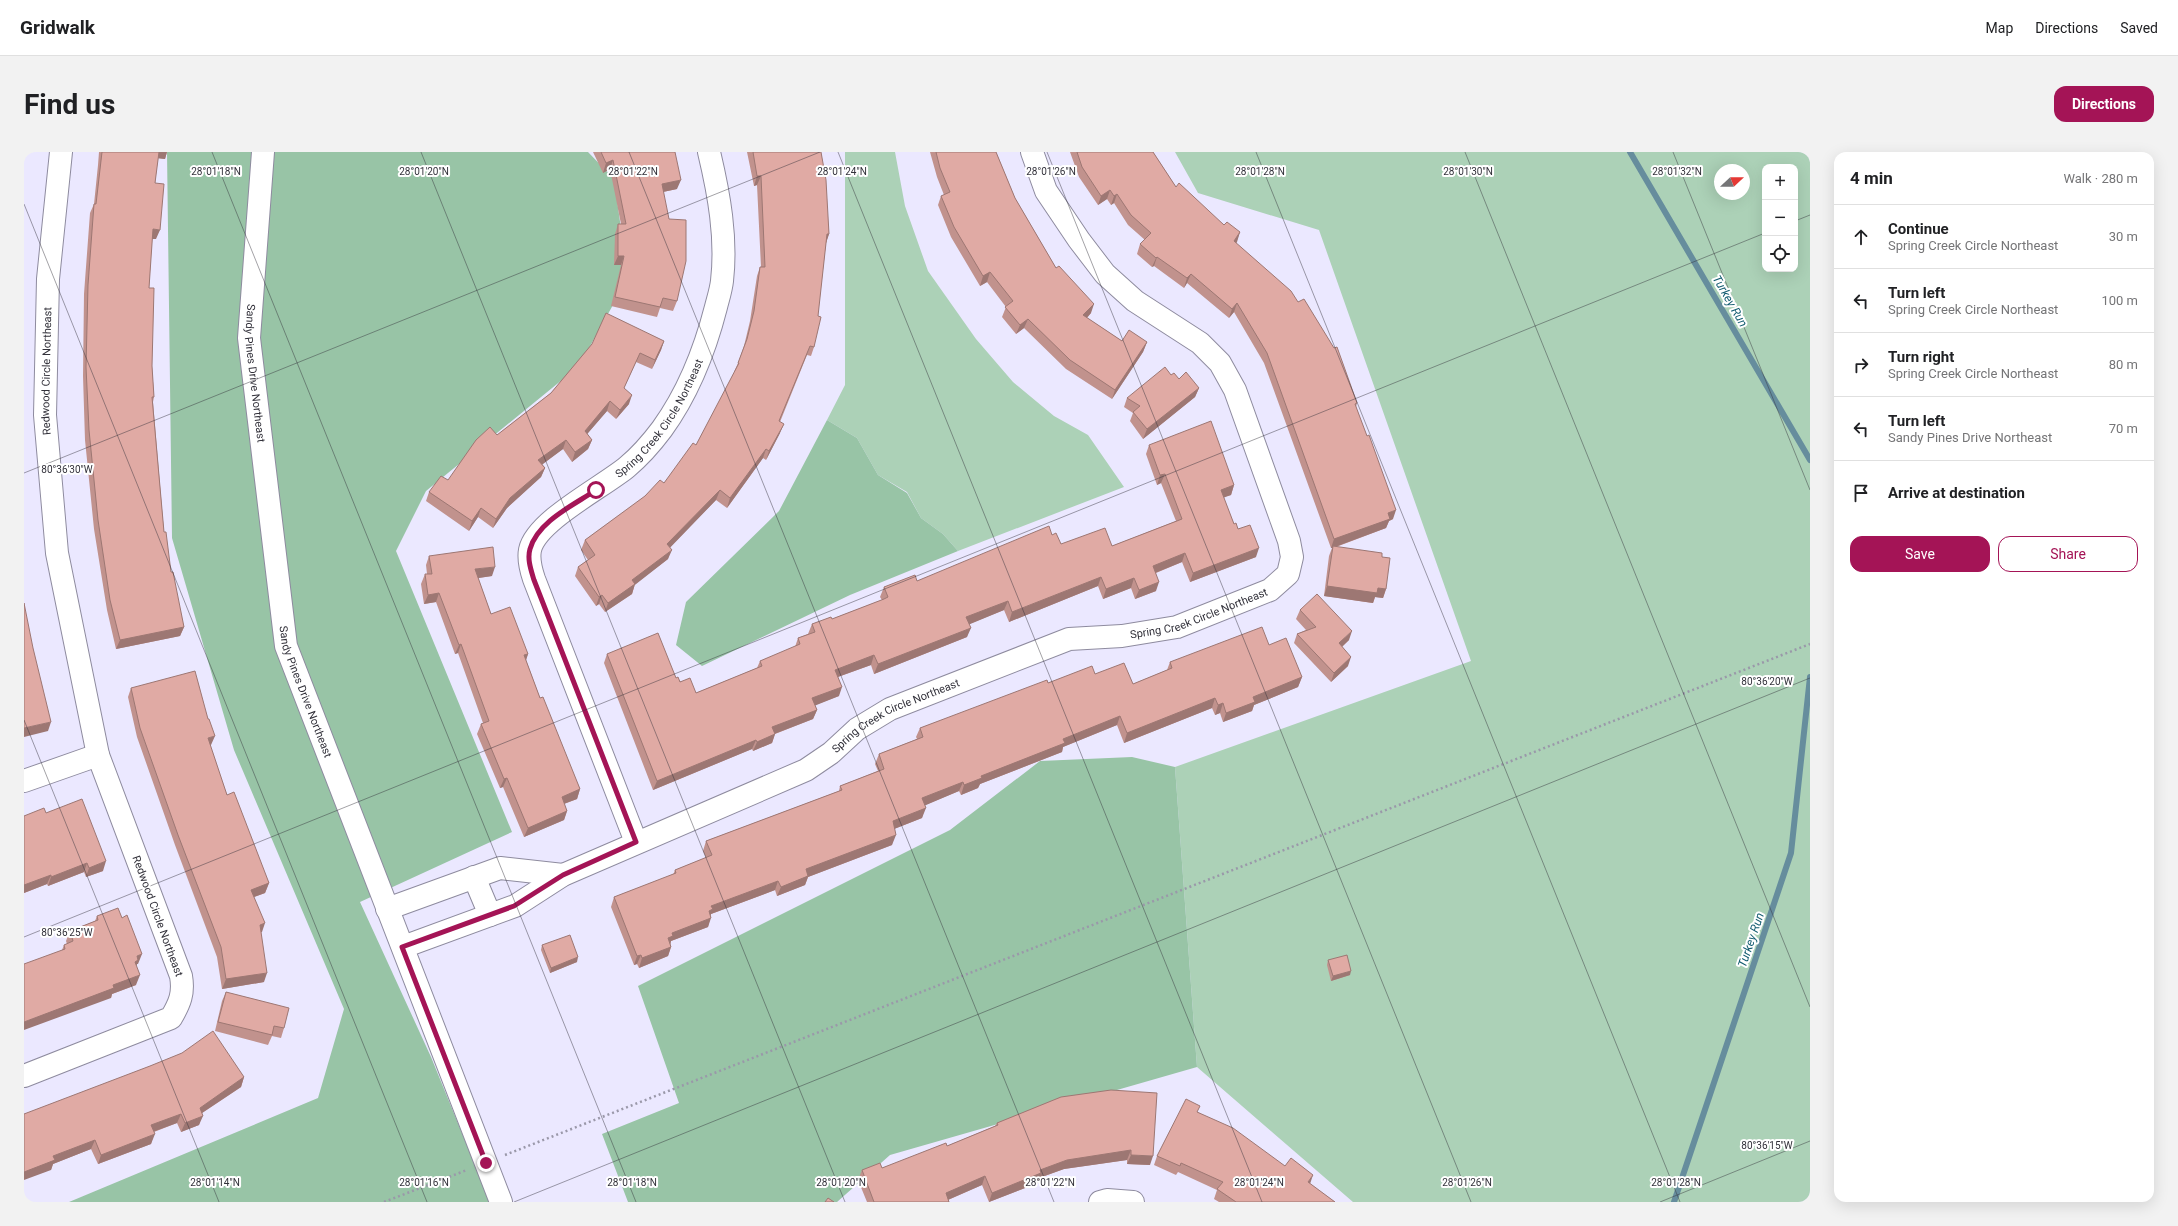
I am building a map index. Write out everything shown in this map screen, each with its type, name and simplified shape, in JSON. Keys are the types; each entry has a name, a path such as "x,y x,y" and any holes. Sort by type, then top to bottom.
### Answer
{"street":[{"name":"Redwood Circle Northeast","path":"24,1076 171,1018 180,1005 183,989 181,976 98,755 57,553 45,415 48,278 61,152"},
{"name":"Sandy Pines Drive Northeast","path":"263,152 249,338 286,646 501,1202"},
{"name":"Spring Creek Circle Northeast","path":"636,842 534,580 529,560 530,549 546,524 628,466 662,429 681,398 694,371 709,332 722,282 722,228 717,186 709,152"},
{"name":"Spring Creek Circle Northeast","path":"402,947 514,906 563,875 636,842 806,770 831,753 857,728 890,709 1069,639 1122,636 1177,627 1270,590 1288,574 1292,557 1289,541 1235,390 1220,363 1200,343 1135,301 1105,274 1079,240 1046,191 1032,152"},
{"path":"24,781 98,755"},
{"path":"388,909 500,868 563,875"},
{"path":"474,877 490,915"},
{"path":"1100,1202 1107,1200 1134,1202"}],"path":[{"path":"384,1202 1810,644"}],"green space":[{"path":"167,152 588,152 614,179 628,278 579,366 426,491 396,551 512,832 360,902 431,1057 490,1202 69,1202 318,1098 344,1009 234,750 172,538"},
{"path":"845,152 895,152 905,206 928,271 976,339 1013,382 1054,416 1088,435 1124,487 958,551 943,534 921,518 907,492 878,475 857,438 827,420 845,385"},
{"path":"1175,152 1810,152 1810,1202 1353,1202 1197,1067 1175,767 1471,661 1319,230 1198,193"},
{"path":"827,420 857,438 878,475 907,493 921,518 943,534 958,551 850,595 702,666 676,645 686,602 779,511"},
{"path":"1132,757 1175,767 1197,1067 890,1155 837,1202 628,1202 602,1134 679,1103 638,986 950,830 1040,761"}],"building":[{"path":"102,152 159,152 155,183 164,184 160,230 153,229 149,288 154,288 152,366 154,397 152,397 164,532 166,532 171,572 173,572 184,627 120,640 110,600 98,520 89,430 86,367 88,285 94,204 96,204"},
{"path":"601,152 675,152 681,180 662,184 669,219 686,220 686,261 677,301 663,298 660,307 615,297 624,256 618,256 618,224 626,224 613,160 606,163"},
{"path":"753,152 821,152 826,180 829,234 827,234 818,316 821,317 814,347 810,346 779,421 784,424 769,451 766,449 730,498 720,490 667,544 672,550 632,580 635,584 608,603 602,595 599,597 578,567 595,555 585,540 645,496 660,480 664,483 693,443 696,445 739,363 747,339 754,311 760,267 765,267 761,176 757,176"},
{"path":"936,152 996,152 1015,198 1056,268 1059,266 1094,304 1083,315 1122,341 1129,330 1147,342 1115,390 1070,360 1028,319 1020,325 1005,307 1013,301 990,272 983,276 954,227 941,196 950,192 940,168"},
{"path":"1077,152 1153,152 1176,187 1179,183 1224,225 1227,222 1240,232 1234,241 1291,291 1298,302 1304,299 1334,348 1337,347 1357,403 1355,404 1367,436 1369,435 1396,510 1388,513 1390,519 1334,539 1267,353 1237,303 1232,309 1191,274 1187,278 1157,257 1156,258 1140,244 1151,233 1131,215 1117,194 1114,196 1110,190 1101,196 1082,167"},
{"path":"606,313 664,341 655,360 640,353 624,388 632,395 620,410 610,401 585,431 592,440 575,452 566,440 538,460 545,468 510,498 496,519 481,508 472,521 429,492 441,476 448,480 476,440 490,427 497,435 551,393 592,344"},
{"path":"1165,367 1171,375 1174,373 1179,379 1186,372 1199,388 1147,429 1133,412 1140,406 1127,398"},
{"path":"1211,421 1234,485 1221,490 1234,524 1236,523 1238,529 1250,525 1259,548 1193,573 1185,553 1153,566 1159,582 1139,590 1134,578 1106,589 1101,577 1012,612 1008,601 966,617 971,628 878,664 874,655 835,670 842,687 812,698 817,710 772,727 775,734 757,742 756,740 657,781 607,654 658,633 676,678 678,677 680,682 690,678 696,693 762,666 760,661 800,644 798,638 815,632 812,624 831,617 832,619 888,597 884,587 915,575 917,581 1049,526 1052,535 1056,533 1061,544 1105,528 1112,546 1182,519 1165,474 1160,475 1149,445"},
{"path":"1333,546 1382,553 1382,557 1390,558 1386,589 1378,588 1377,593 1327,586"},
{"path":"493,547 495,567 475,569 491,614 510,607 528,654 524,655 540,698 543,697 580,789 562,797 567,811 528,828 507,778 504,779 481,724 489,721 461,644 459,645 439,593 428,595 425,574 432,574 429,556"},
{"path":"1317,594 1352,631 1339,643 1351,657 1334,673 1297,634 1316,627 1300,610"},
{"path":"24,603 51,722 24,728"},
{"path":"1262,627 1269,645 1286,638 1302,677 1253,697 1255,702 1226,713 1223,703 1218,705 1215,698 1127,733 1120,716 1063,739 1065,743 981,776 982,778 964,785 963,782 922,798 926,808 893,821 896,835 806,869 808,876 781,887 778,881 711,906 713,909 709,911 711,918 672,933 673,936 668,938 671,947 642,958 641,955 637,956 614,897 676,873 675,870 712,855 706,841 842,790 840,786 884,769 879,754 923,737 920,728 1047,680 1048,683 1092,666 1095,674 1124,663 1133,684 1172,668 1170,662"},
{"path":"195,671 208,719 215,736 208,738 227,795 234,792 269,883 251,890 265,923 260,925 267,973 226,979 221,947 178,835 140,728 131,688"},
{"path":"82,799 106,861 89,868 87,863 51,877 51,875 24,885 24,816 44,808 46,813"},
{"path":"118,908 122,918 127,915 142,954 137,956 138,960 135,962 140,975 113,985 114,988 24,1022 24,964 65,949 64,945 73,941 70,931 98,920 97,916"},
{"path":"570,935 578,957 551,968 542,945"},
{"path":"1347,955 1351,971 1333,976 1328,960"},
{"path":"226,992 289,1008 284,1028 274,1026 272,1035 218,1022"},
{"path":"213,1031 244,1077 200,1108 203,1116 185,1123 181,1114 151,1125 155,1134 101,1155 95,1140 53,1156 55,1160 24,1172 24,1114 182,1053"},
{"path":"1111,1090 1157,1093 1153,1156 1131,1155 1131,1150 1067,1160 1040,1170 1041,1173 992,1193 985,1176 946,1193 949,1202 874,1202 862,1170 880,1163 882,1168 946,1143 947,1146 998,1125 997,1123 1061,1097"},
{"path":"1186,1099 1200,1106 1197,1112 1233,1128 1285,1166 1291,1158 1313,1175 1308,1182 1335,1202 1236,1202 1217,1189 1223,1182 1181,1163 1180,1166 1157,1156"},
{"path":"828,1198 834,1202 825,1202"}],"waterway":[{"name":"Turkey Run","path":"1630,152 1810,460"},
{"name":"Turkey Run","path":"1674,1202 1791,853 1810,677"}],"route":[{"path":"486,1163 402,947 514,906 563,875 636,842 534,580 529,560 530,549 546,524 596,490"}]}
